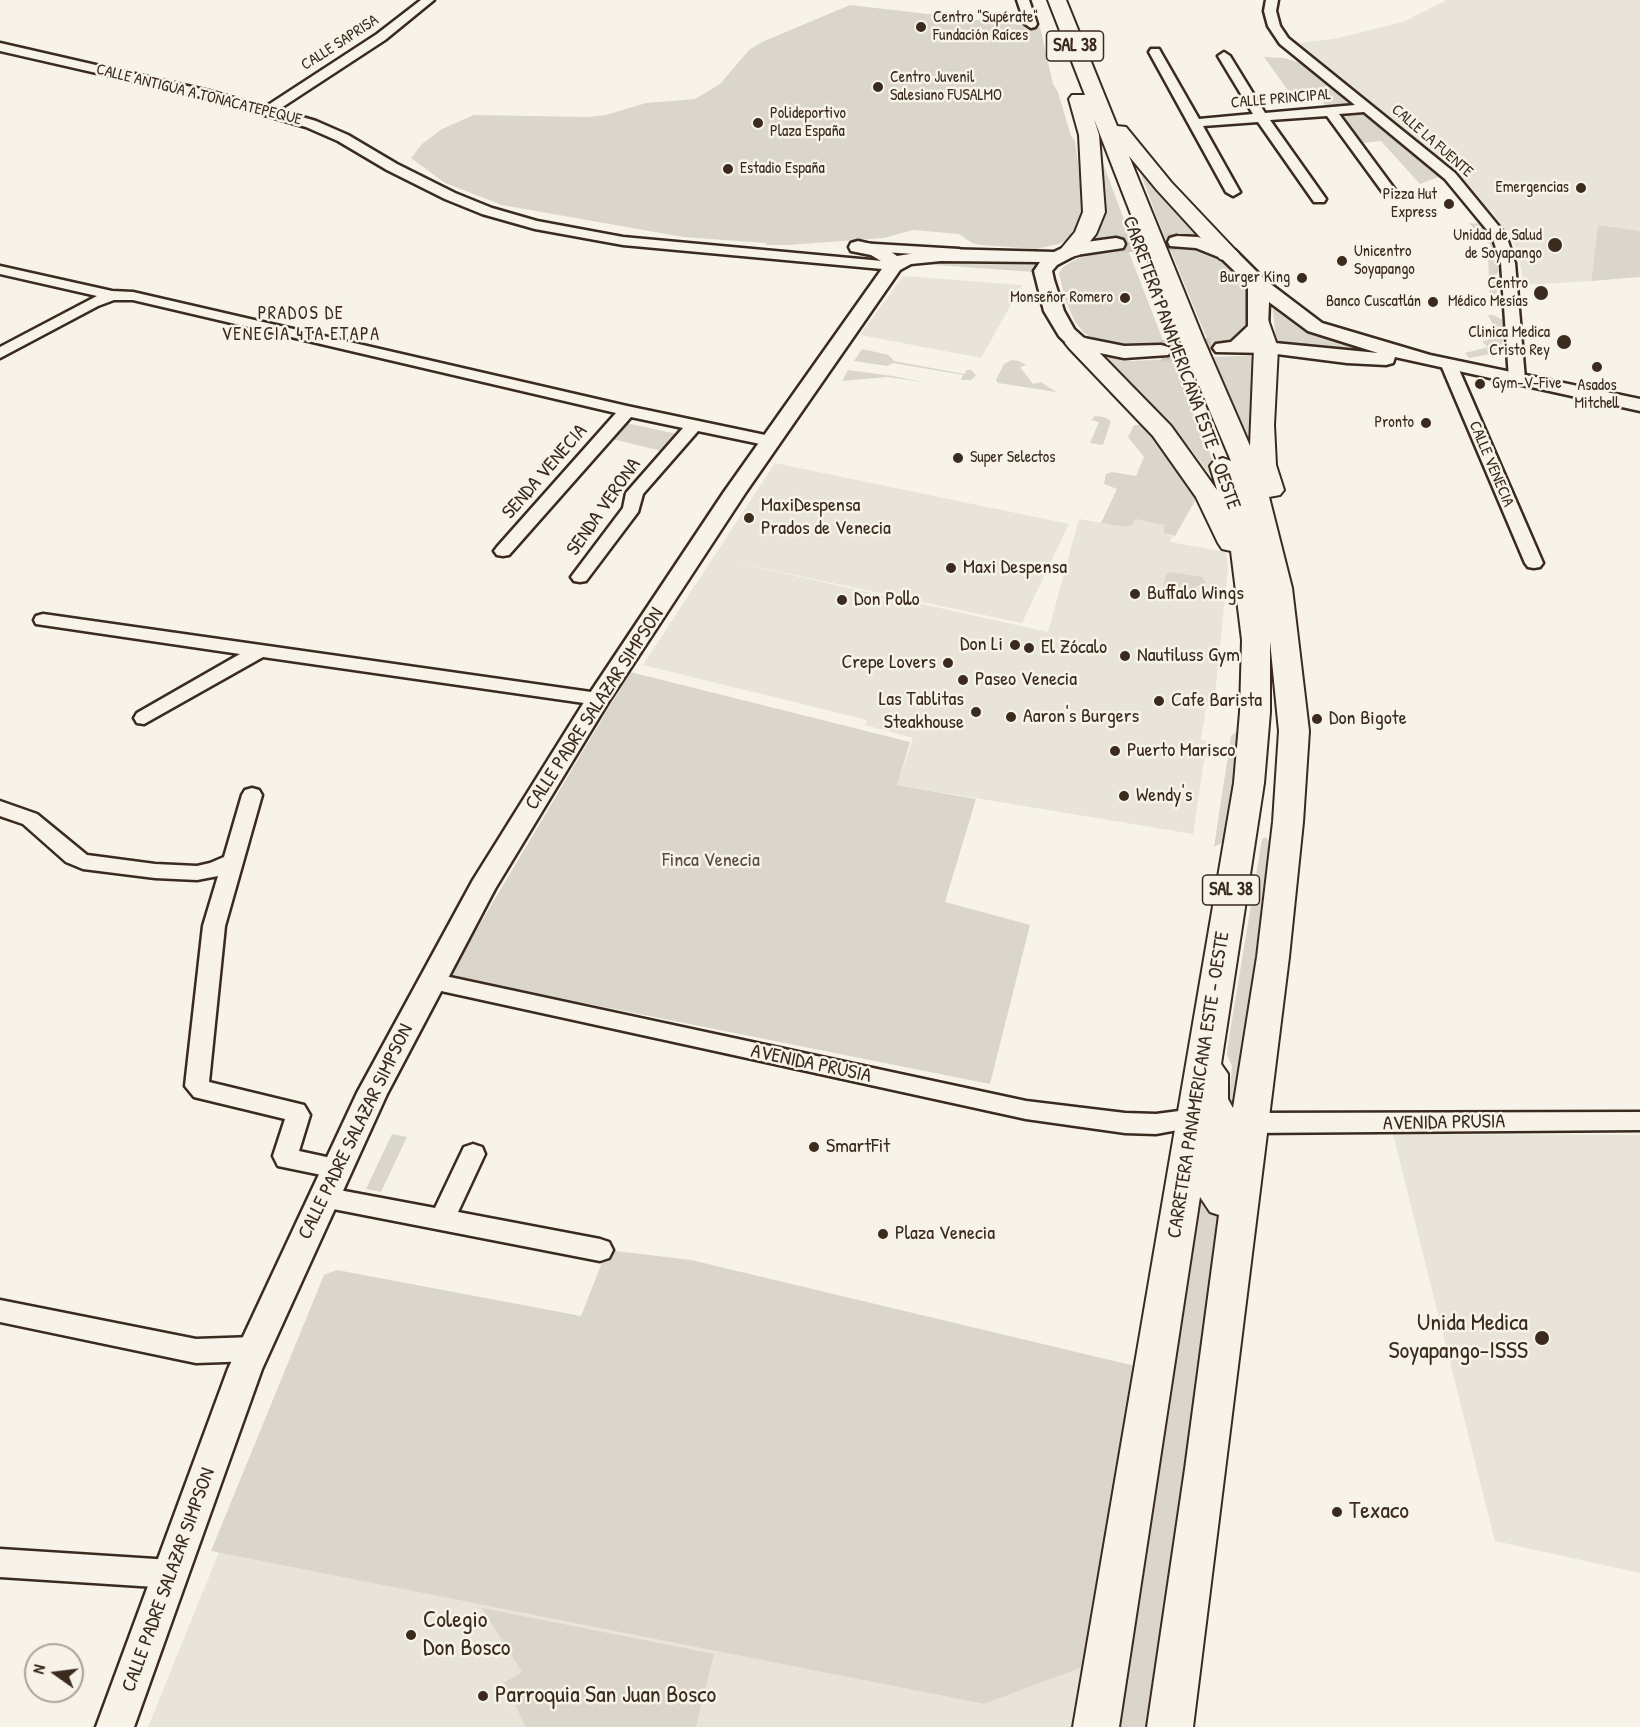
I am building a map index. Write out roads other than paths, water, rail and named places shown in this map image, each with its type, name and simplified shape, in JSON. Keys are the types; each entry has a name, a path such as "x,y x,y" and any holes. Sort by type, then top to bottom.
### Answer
{"highway":[{"name":"SAL 38","path":"1049,0 1084,83"},
{"name":"SAL 38","path":"1057,0 1084,83"},
{"path":"1062,254 1085,234 1094,212 1089,135 1079,100 1084,83"},
{"path":"1084,83 1126,141 1164,186 1228,254"},
{"name":"CARRETERA PANAMERICANA ESTE - OESTE","path":"1084,83 1124,210 1228,479 1241,531 1254,617 1257,665 1249,783 1096,1727"},
{"name":"CARRETERA PANAMERICANA ESTE - OESTE","path":"1084,83 1244,460 1258,503 1278,588 1294,731 1288,822 1273,957 1170,1727"},
{"path":"1259,322 1266,347 1262,425 1263,465 1277,513 1298,648 1301,693 1294,731"},
{"path":"1077,343 1162,431 1199,482 1230,540 1254,617"},
{"path":"1219,965 1225,974 1210,1077 1210,1099 1214,1112 1228,1124 1249,1123"},
{"path":"1194,1118 1210,1126 1222,1143 1216,1187 1218,1195 1223,1201 1239,1205"}],"main road":[{"path":"1177,242 1198,243 1228,254 1257,283 1300,318 1315,327 1427,360 1640,405"},
{"name":"CALLE ANTIGUA A TONACATEPEQUE","path":"893,266 906,259 927,256 1062,254 1116,244"},
{"path":"858,247 884,254 893,261 893,266"},
{"path":"1062,254 1043,271 1044,280 1059,322 1077,343 1116,351 1161,351"},
{"name":"CALLE ANTIGUA A TONACATEPEQUE","path":"893,266 1007,272 1044,280"},
{"name":"CALLE PADRE SALAZAR SIMPSON","path":"115,1727 254,1349 372,1093 431,981 483,887 598,699 735,492 893,266"},
{"path":"1257,283 1258,328 1251,336 1217,349 1266,347 1347,357 1427,360"},
{"name":"CALLE PADRE SALAZAR SIMPSON","path":"679,577 717,544 766,467 767,447"},
{"path":"717,544 713,541 713,537 733,507 735,492"}],"street":[{"name":"CALLE SAPRISA","path":"268,111 381,37 428,0"},
{"path":"1023,0 1031,24"},
{"name":"CALLE LA FUENTE","path":"1272,0 1270,11 1274,26 1282,40 1450,176 1476,204 1503,241 1509,263 1517,379"},
{"path":"0,60 7,49"},
{"name":"CALLE ANTIGUA A TONACATEPEQUE","path":"7,49 209,94 327,130 429,186 476,207 510,218 623,242 893,266"},
{"path":"1155,52 1233,192"},
{"path":"1224,56 1261,117 1319,199"},
{"name":"CALLE PRINCIPAL","path":"1196,123 1368,108"},
{"path":"1330,111 1389,191"},
{"name":"CALLE ANTIGUA A TONACATEPEQUE","path":"771,254 858,247 979,255"},
{"path":"0,270 112,295 143,298 622,416 767,447"},
{"path":"0,353 112,295"},
{"name":"CALLE VENECIA","path":"1449,365 1534,563"},
{"name":"SENDA VENECIA","path":"503,551 622,416"},
{"name":"SENDA VERONA","path":"580,577 632,508 635,494 689,430"},
{"path":"43,620 598,699"},
{"path":"144,718 261,650"},
{"path":"252,795 214,926 197,1086 202,1090 296,1112 298,1115 285,1156 330,1182 442,1220 600,1250"},
{"path":"0,808 30,819 73,857 82,862 155,871 197,873 214,870 231,862"},
{"name":"AVENIDA PRUSIA","path":"431,981 1026,1110 1125,1123 1156,1124 1194,1118"},
{"name":"AVENIDA PRUSIA","path":"1249,1123 1640,1121"},
{"path":"442,1220 473,1154"},
{"path":"0,1311 196,1351 254,1349"},
{"path":"0,1563 171,1574"}],"tunnel":[{"path":"1116,244 1177,242"},
{"path":"1161,351 1211,349"}],"place":[{"name":"Centro \"Supérate\" Fundación Raíces","path":"921,27"},
{"name":"Centro Juvenil Salesiano FUSALMO","path":"878,87"},
{"name":"Polideportivo Plaza España","path":"758,123"},
{"name":"Estadio España","path":"728,169"},
{"name":"Emergencias","path":"1581,188"},
{"name":"Pizza Hut Express","path":"1449,204"},
{"name":"Unidad de Salud de Soyapango","path":"1555,245"},
{"name":"Unicentro Soyapango","path":"1342,261"},
{"name":"Burger King","path":"1302,278"},
{"name":"Centro Médico Mesías","path":"1541,293"},
{"name":"Monseñor Romero","path":"1125,298"},
{"name":"Banco Cuscatlán","path":"1433,302"},
{"name":"Clinica Medica Cristo Rey","path":"1564,342"},
{"name":"Asados Mitchell","path":"1597,367"},
{"name":"Gym-V-Five","path":"1480,384"},
{"name":"Pronto","path":"1426,423"},
{"name":"Super Selectos","path":"958,458"},
{"name":"MaxiDespensa Prados de Venecia","path":"749,518"},
{"name":"Maxi Despensa","path":"951,568"},
{"name":"Buffalo Wings","path":"1135,594"},
{"name":"Don Pollo","path":"842,600"},
{"name":"Don Li","path":"1015,645"},
{"name":"El Zócalo","path":"1029,648"},
{"name":"Nautiluss Gym","path":"1125,656"},
{"name":"Crepe Lovers","path":"948,663"},
{"name":"Paseo Venecia","path":"963,680"},
{"name":"Cafe Barista","path":"1159,701"},
{"name":"Las Tablitas Steakhouse","path":"976,712"},
{"name":"Aaron's Burgers","path":"1011,717"},
{"name":"Don Bigote","path":"1317,719"},
{"name":"Puerto Marisco","path":"1115,751"},
{"name":"Wendy's","path":"1124,796"},
{"name":"SmartFit","path":"814,1147"},
{"name":"Plaza Venecia","path":"883,1234"},
{"name":"Unida Medica Soyapango-ISSS","path":"1542,1338"},
{"name":"Texaco","path":"1337,1512"},
{"name":"Colegio Don Bosco","path":"411,1635"},
{"name":"Parroquia San Juan Bosco","path":"483,1696"}],"district":[{"name":"PRADOS DE VENECIA 4TA ETAPA","path":"301,324"}],"park label":[{"name":"Finca Venecia","path":"711,861"}]}
